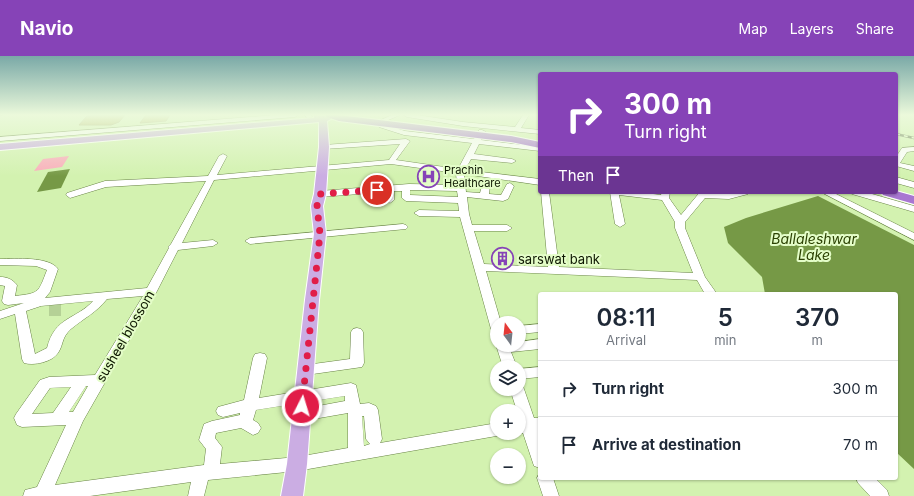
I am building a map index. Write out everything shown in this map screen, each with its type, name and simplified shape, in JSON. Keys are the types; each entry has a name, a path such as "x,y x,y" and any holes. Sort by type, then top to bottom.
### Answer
{"highway":[{"path":"476,136 495,136"},
{"path":"515,136 538,141"},
{"path":"898,190 914,194"},
{"path":"893,194 914,200"}],"main road":[{"path":"0,140 60,136"},
{"path":"0,147 119,136"},
{"path":"292,496 297,464 320,234 317,206 323,167 323,136"}],"street":[{"path":"0,140 51,136"},
{"path":"493,316 464,214 460,172 479,136 538,141"},
{"path":"324,147 406,141 391,162"},
{"path":"898,161 905,150 914,149"},
{"name":"susheel blossom","path":"38,496 78,418 151,291 173,247 223,156"},
{"path":"468,156 512,161"},
{"path":"70,195 105,184 211,178 391,162 538,182"},
{"path":"898,165 914,169"},
{"path":"898,181 914,185"},
{"path":"484,196 486,186"},
{"path":"462,194 444,200 408,200 406,196 407,188 444,188 462,194 505,197 510,186"},
{"path":"320,194 402,188"},
{"path":"444,188 444,200"},
{"path":"389,189 390,200"},
{"path":"545,194 554,271"},
{"path":"614,194 620,224"},
{"path":"648,194 665,195 680,222 680,228 700,277 710,292"},
{"path":"680,222 704,194 729,196 737,194"},
{"path":"829,194 914,237"},
{"path":"862,194 914,209"},
{"path":"419,213 464,214"},
{"path":"250,241 403,228"},
{"path":"468,228 508,228"},
{"path":"173,247 213,243"},
{"path":"0,262 38,263 50,266 53,269 44,292 39,300 20,311"},
{"path":"480,267 700,277"},
{"path":"2,287 11,284 8,301 102,297"},
{"path":"0,315 55,303 151,291"},
{"path":"20,311 29,360 32,360 53,350 56,338 66,326 95,306 102,297"},
{"path":"526,329 538,328"},
{"path":"306,370 357,363 357,332"},
{"path":"526,346 538,344"},
{"path":"526,348 538,348"},
{"path":"196,496 206,473 214,447 207,440 209,429 212,427 248,425 246,418 260,358"},
{"path":"526,369 538,368"},
{"path":"526,373 538,372"},
{"path":"78,418 22,420 21,418 45,384 49,382 100,380"},
{"path":"57,419 82,381"},
{"path":"223,412 250,405 351,389 353,405 302,415"},
{"path":"519,396 538,454"},
{"path":"356,454 355,411 369,408 371,410 374,439"},
{"path":"38,496 206,473 297,464 490,431"},
{"path":"546,480 551,496"},
{"path":"866,480 881,496"}],"shaded area":[{"path":"69,156 62,167 34,171 43,159"}],"water":[{"path":"70,169 61,188 37,192 48,172"},
{"name":"Ballaleshwar Lake","path":"818,196 914,245 914,469 898,454 898,292 765,292 762,277 728,243 724,227 746,218"}],"building":[{"name":"sarswat bank","path":"493,252 511,252 512,262 493,262"}],"tunnel":[{"path":"55,304 55,322"}],"railway":[{"path":"903,136 914,138"}],"place":[{"name":"Prachin Healthcare","path":"429,176"},
{"name":"sarswat bank","path":"502,259"}],"route":[{"path":"302,406 320,234 317,206 320,194 377,190"}]}
